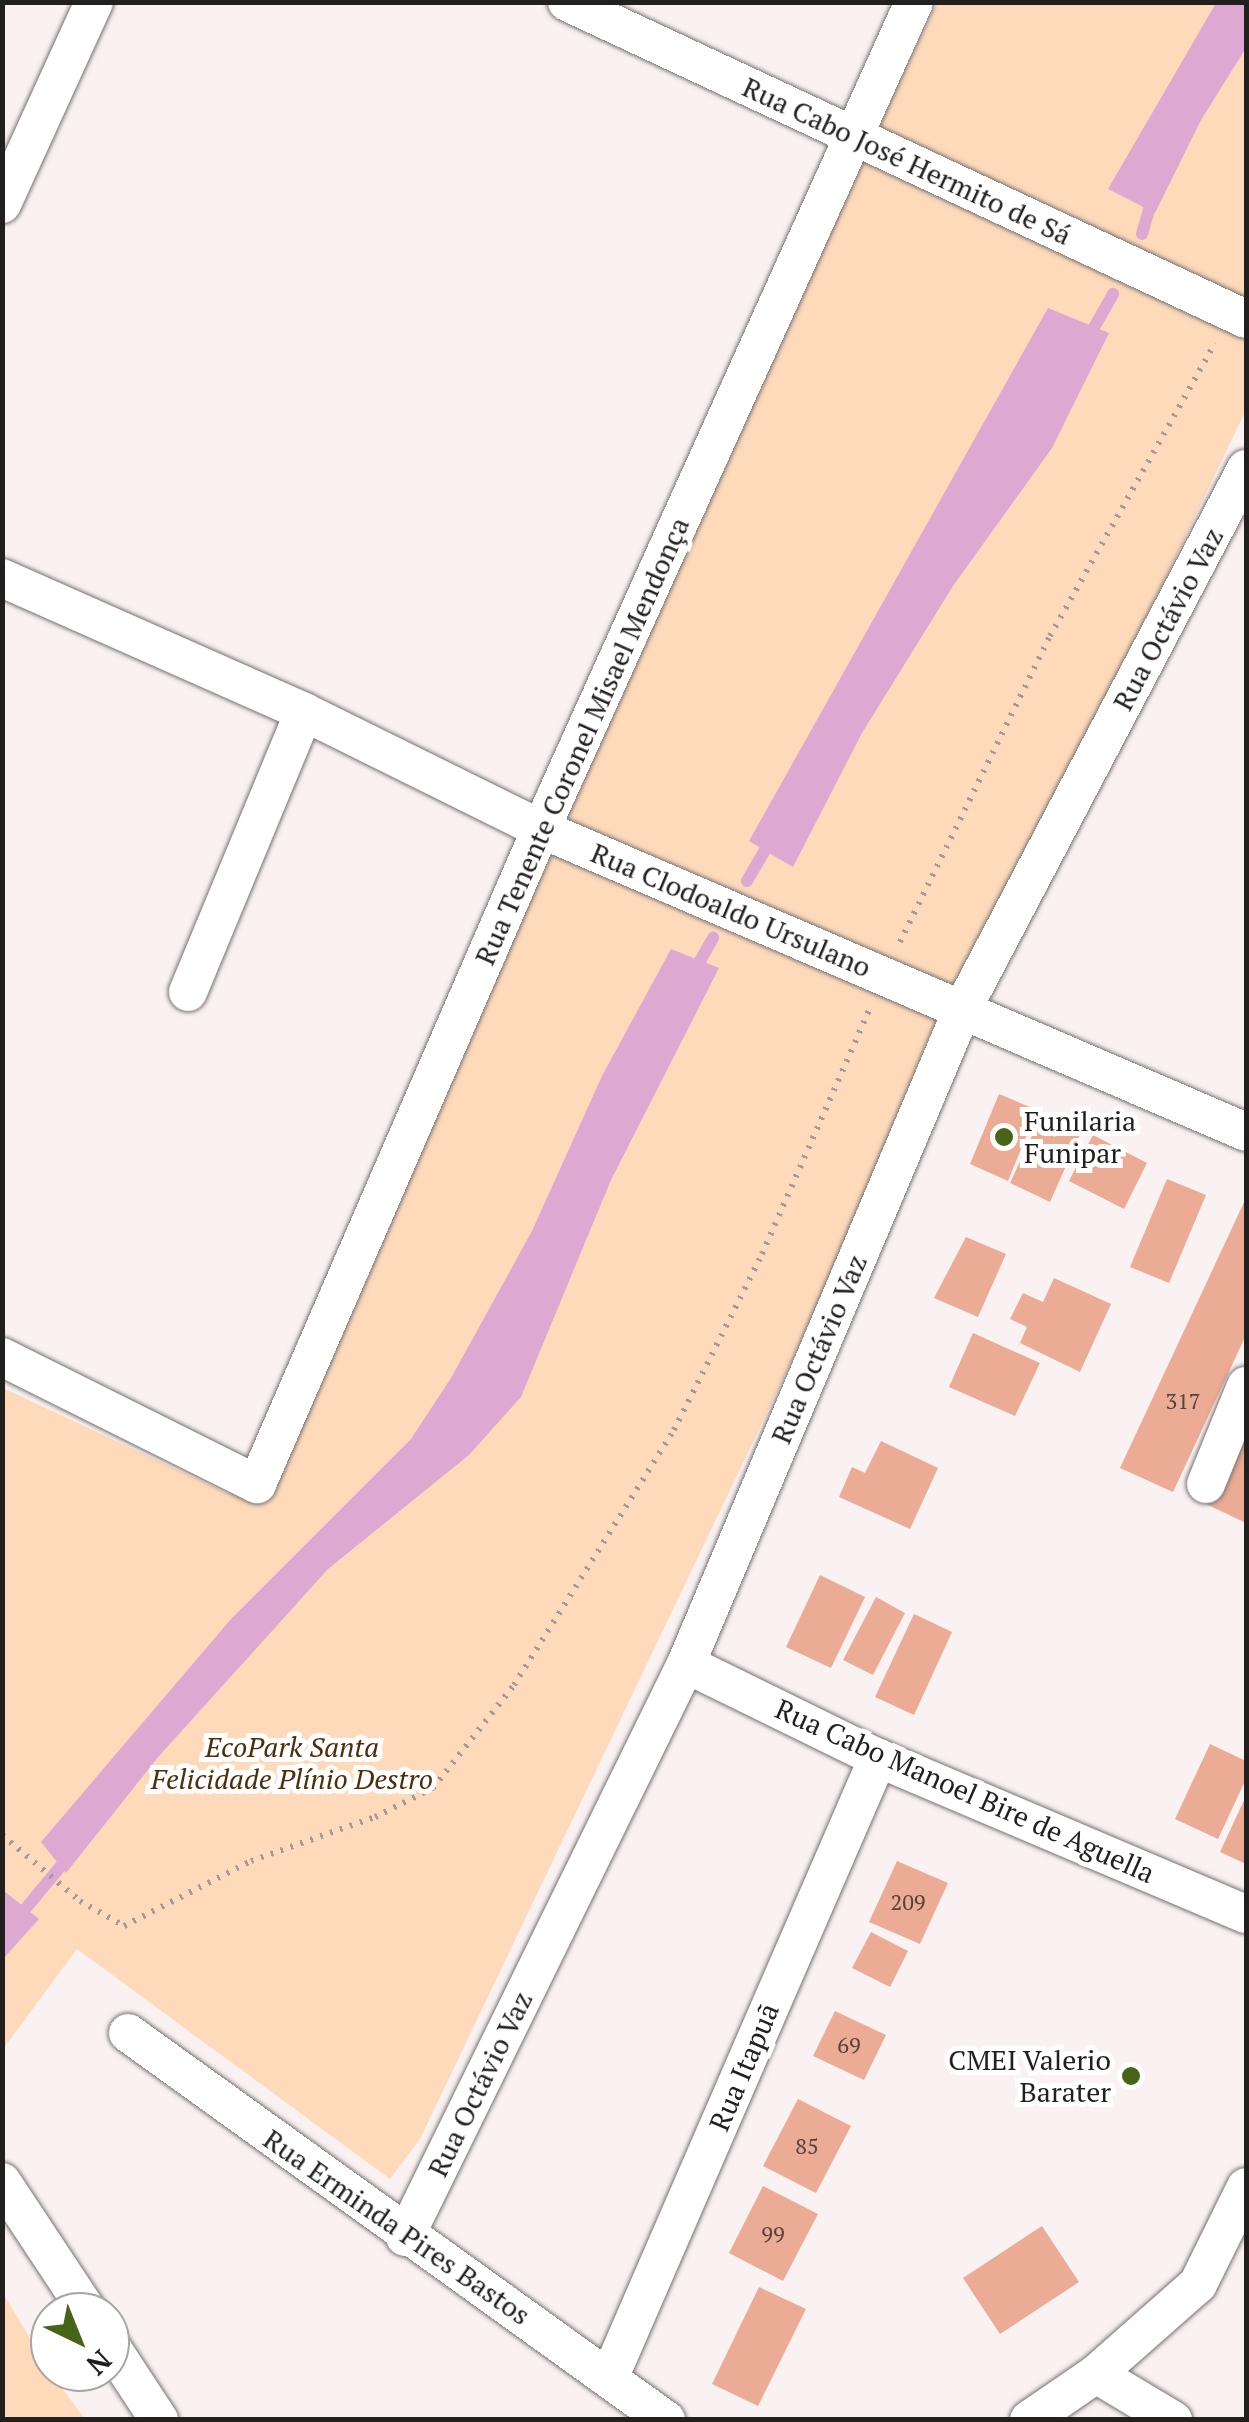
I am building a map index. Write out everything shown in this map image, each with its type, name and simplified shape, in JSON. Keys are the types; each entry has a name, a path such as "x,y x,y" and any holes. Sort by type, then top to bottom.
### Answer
{"street":[{"path":"2,204 94,2"},
{"name":"Rua Cabo José Hermito de Sá","path":"567,2 1240,316"},
{"name":"Rua Tenente Coronel Misael Mendonça","path":"2,1357 258,1484 541,829 914,2"},
{"name":"Rua Octávio Vaz","path":"405,2236 686,1664 963,1008 1246,469"},
{"name":"Rua Clodoaldo Ursulano","path":"2,578 304,712 541,829 1246,1132"},
{"path":"188,992 304,712"},
{"path":"1206,1484 1246,1386"},
{"name":"Rua Cabo Manoel Bire de Aguella","path":"686,1664 878,1758 1246,1914"},
{"name":"Rua Itapuã","path":"610,2376 878,1758"},
{"name":"Rua Erminda Pires Bastos","path":"128,2033 405,2236 610,2376 666,2420"},
{"path":"2,2182 75,2292"},
{"path":"1029,2420 1096,2374 1198,2284 1246,2187"},
{"path":"1096,2374 1173,2420"},
{"path":"130,2376 159,2420"}],"path":[{"path":"2,1836 72,1895 124,1926 251,1861 376,1817 433,1788 514,1685 674,1430 762,1254 885,975 1050,636 1240,316"}],"green space":[{"name":"EcoPark Santa Felicidade Plínio Destro","path":"937,3 1246,3 1246,410 420,2139 390,2179 77,1949 3,2049 3,1388 229,1494"},
{"path":"3,2293 30,2338 30,2392 65,2392 85,2419 3,2419"}],"shaded area":[{"path":"1216,3 1246,3 1246,48 1201,120 1155,213 1108,189"},
{"path":"1048,308 1109,333 1052,448 953,586 862,733 793,867 749,841"},
{"path":"671,949 719,968 611,1180 521,1397 469,1455 328,1569 159,1756 66,1873 41,1842 231,1619 411,1439 451,1378 532,1231 602,1076"},
{"path":"2,1892 39,1919 3,1959"}],"building":[{"name":"Funilaria Funipar","path":"999,1094 1037,1110 1008,1181 970,1164"},
{"path":"1067,1112 1086,1121 1050,1202 1010,1183 1035,1129 1055,1137"},
{"path":"1093,1135 1147,1163 1124,1209 1069,1181"},
{"path":"1167,1179 1206,1195 1169,1283 1130,1267"},
{"path":"1246,1198 1246,1335 1173,1492 1120,1468"},
{"path":"966,1237 1006,1254 978,1317 934,1298"},
{"path":"1054,1278 1111,1304 1080,1372 1020,1343 1027,1327 1010,1319 1023,1293 1043,1302"},
{"path":"973,1333 1040,1363 1015,1416 949,1387"},
{"path":"1246,1418 1246,1523 1206,1504"},
{"path":"881,1441 938,1468 910,1529 839,1497 852,1467 865,1473"},
{"path":"820,1575 865,1597 831,1668 786,1647"},
{"path":"876,1597 905,1613 873,1675 843,1660"},
{"path":"914,1614 952,1632 914,1715 875,1697"},
{"path":"1210,1744 1246,1761 1246,1779 1218,1839 1175,1819"},
{"path":"1246,1796 1246,1864 1220,1852"},
{"path":"897,1861 948,1883 920,1944 869,1922"},
{"path":"871,1932 908,1951 890,1987 852,1968"},
{"path":"835,2011 886,2035 864,2080 813,2056"},
{"path":"798,2099 851,2126 816,2193 763,2166"},
{"path":"763,2186 818,2214 783,2281 729,2253"},
{"path":"1042,2226 1079,2282 1000,2334 963,2278"},
{"path":"759,2287 806,2309 758,2406 712,2384"}],"waterway":[{"path":"1142,234 1153,196"},
{"path":"1087,340 1113,294"},
{"path":"747,881 772,838"},
{"path":"692,975 713,938"},
{"path":"2,1937 71,1854"}],"place":[{"name":"Funilaria Funipar","path":"1004,1137"},
{"name":"CMEI Valerio Barater","path":"1131,2076"}]}
